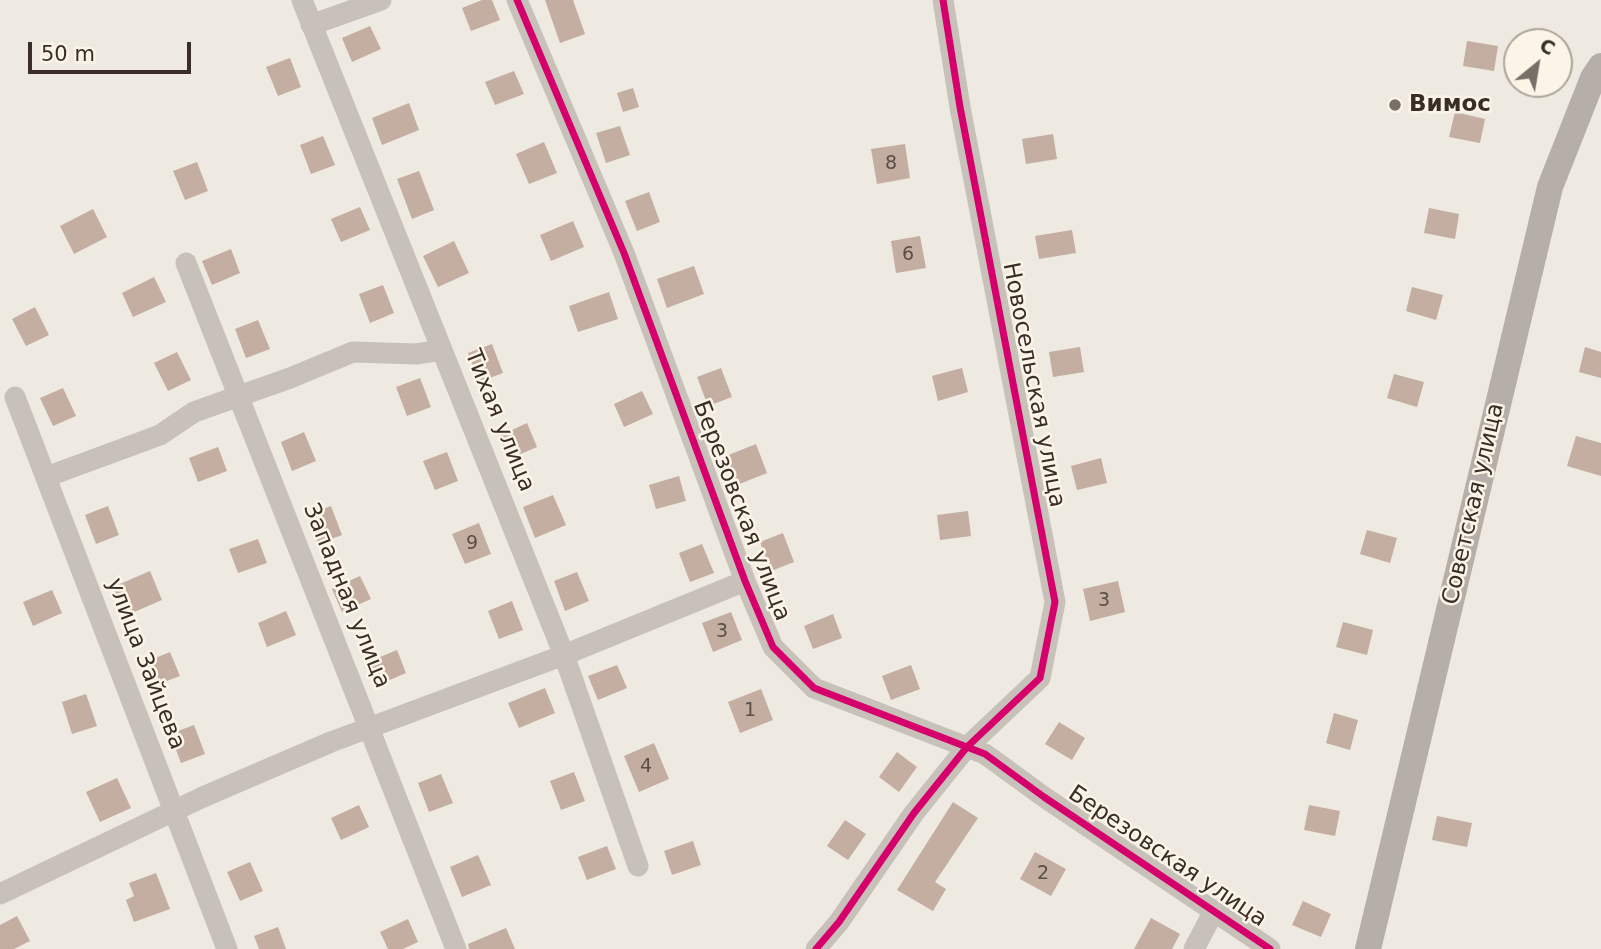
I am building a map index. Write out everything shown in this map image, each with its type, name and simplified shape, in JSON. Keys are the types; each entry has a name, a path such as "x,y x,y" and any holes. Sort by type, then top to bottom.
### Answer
{"main road":[{"name":"Советская улица","path":"1368,949 1550,187 1593,78 1601,66"}],"street":[{"name":"Тихая улица","path":"302,0 564,655 638,866"},
{"path":"311,25 381,0"},
{"name":"Березовская улица","path":"517,0 624,253 745,581 773,647 814,688 985,754 1213,913 1270,949"},
{"name":"Новосельская улица","path":"816,949 839,922 914,813 967,747 1040,678 1055,602 962,120 943,0"},
{"name":"Западная улица","path":"186,263 456,949"},
{"path":"46,477 160,435 194,412 353,352 416,355 442,349"},
{"name":"улица Зайцева","path":"15,397 227,949"},
{"path":"0,894 173,811 331,741 564,655 745,581"},
{"path":"1195,949 1213,913"}],"building":[{"path":"482,0 492,0 500,20 471,31 462,8"},
{"path":"545,0 573,0 585,34 560,43"},
{"path":"370,26 381,49 352,62 342,38"},
{"path":"1467,41 1498,46 1494,71 1463,66"},
{"path":"290,58 301,87 278,96 266,67"},
{"path":"514,71 524,94 495,105 485,82"},
{"path":"633,88 639,107 623,112 617,93"},
{"path":"409,103 419,130 382,145 372,118"},
{"path":"1455,112 1485,119 1480,143 1449,137"},
{"path":"620,126 630,155 606,163 596,133"},
{"path":"1053,134 1057,159 1026,164 1022,139"},
{"path":"323,136 335,165 311,174 300,145"},
{"path":"544,142 557,173 529,184 516,154"},
{"path":"905,144 910,178 877,184 871,149"},
{"path":"197,162 208,191 185,200 173,171"},
{"path":"419,171 434,210 412,219 397,179"},
{"path":"649,192 660,222 637,231 625,201"},
{"path":"360,207 370,230 341,242 331,219"},
{"path":"1429,208 1459,214 1455,239 1424,233"},
{"path":"93,209 107,237 74,254 60,226"},
{"path":"573,221 584,247 551,261 540,235"},
{"path":"1072,230 1076,253 1039,259 1035,236"},
{"path":"920,236 926,268 896,273 891,241"},
{"path":"454,241 469,273 438,287 423,256"},
{"path":"231,249 240,273 212,285 202,261"},
{"path":"694,266 704,294 667,308 657,279"},
{"path":"154,277 166,302 133,317 122,293"},
{"path":"383,285 394,313 370,323 359,294"},
{"path":"1412,287 1443,295 1436,320 1406,311"},
{"path":"609,292 618,319 578,332 569,306"},
{"path":"35,307 49,335 26,346 12,319"},
{"path":"258,320 270,349 246,358 235,329"},
{"path":"492,344 503,373 479,382 468,353"},
{"path":"1080,347 1084,372 1053,377 1049,352"},
{"path":"1585,347 1601,352 1601,378 1579,372"},
{"path":"177,352 191,380 168,391 154,363"},
{"path":"721,368 732,397 708,406 697,377"},
{"path":"962,368 968,392 938,401 932,376"},
{"path":"1394,374 1424,382 1417,407 1387,398"},
{"path":"420,378 431,407 407,416 396,387"},
{"path":"63,388 76,416 53,426 40,398"},
{"path":"642,391 653,414 624,427 614,404"},
{"path":"527,423 537,447 509,459 499,436"},
{"path":"304,432 316,461 292,471 281,442"},
{"path":"1576,436 1601,443 1601,476 1567,466"},
{"path":"756,444 767,473 737,485 726,456"},
{"path":"218,447 227,471 198,482 189,458"},
{"path":"447,452 458,481 435,490 423,461"},
{"path":"1101,458 1107,483 1077,490 1071,466"},
{"path":"679,476 686,501 656,509 649,485"},
{"path":"553,495 566,525 535,538 523,507"},
{"path":"108,506 119,535 96,544 85,515"},
{"path":"331,506 342,535 318,544 307,515"},
{"path":"968,511 971,536 940,540 937,515"},
{"path":"479,523 491,554 465,564 452,534"},
{"path":"1367,530 1397,538 1390,563 1360,554"},
{"path":"783,533 794,562 771,571 760,542"},
{"path":"258,539 267,563 238,573 229,549"},
{"path":"702,544 714,573 690,582 679,553"},
{"path":"150,571 162,600 125,616 113,587"},
{"path":"577,572 589,601 565,611 554,581"},
{"path":"360,576 371,599 342,612 332,589"},
{"path":"1118,581 1125,612 1090,621 1083,589"},
{"path":"52,590 62,613 33,626 23,602"},
{"path":"512,601 523,630 499,639 488,611"},
{"path":"286,611 296,635 267,647 258,623"},
{"path":"731,612 742,640 713,652 702,623"},
{"path":"833,614 842,638 813,649 804,626"},
{"path":"1343,622 1373,630 1367,655 1336,647"},
{"path":"397,650 406,673 378,685 368,662"},
{"path":"170,652 180,676 151,687 141,664"},
{"path":"617,665 627,688 598,700 588,676"},
{"path":"911,665 920,689 891,700 882,676"},
{"path":"545,688 555,713 519,728 508,703"},
{"path":"761,689 773,720 740,733 728,702"},
{"path":"86,694 97,726 72,734 62,702"},
{"path":"1334,713 1358,720 1350,750 1326,743"},
{"path":"1059,722 1085,738 1072,760 1045,744"},
{"path":"194,725 205,754 181,763 170,734"},
{"path":"654,743 669,779 639,792 624,756"},
{"path":"897,752 917,767 899,792 879,777"},
{"path":"574,772 585,801 561,810 550,781"},
{"path":"441,774 453,803 429,812 418,783"},
{"path":"117,778 131,808 100,822 86,792"},
{"path":"953,802 978,818 935,882 946,889 933,911 897,890"},
{"path":"359,805 369,827 341,840 331,818"},
{"path":"1309,805 1340,811 1335,836 1304,830"},
{"path":"1437,816 1472,823 1467,847 1432,840"},
{"path":"845,820 866,834 848,860 827,846"},
{"path":"693,841 701,865 672,875 664,851"},
{"path":"607,846 616,869 587,880 578,857"},
{"path":"1035,852 1066,869 1051,896 1020,879"},
{"path":"478,855 491,885 462,897 450,867"},
{"path":"250,862 263,891 240,901 227,872"},
{"path":"156,873 170,909 134,922 126,900 134,896 129,883"},
{"path":"1303,901 1331,914 1321,937 1292,925"},
{"path":"17,916 30,941 14,949 0,949 0,925"},
{"path":"1151,918 1180,934 1172,949 1134,949"},
{"path":"408,919 418,942 403,949 388,949 380,932"},
{"path":"278,927 286,949 259,949 254,936"},
{"path":"506,928 515,949 469,949 468,944"}],"cycle path":[{"path":"517,0 624,253 745,581 773,647 814,688 985,754 1044,797 1270,949"},
{"path":"816,949 839,922 914,813 967,747 1040,678 1055,602 960,107 943,0"}],"place":[{"name":"Вимос","path":"1395,105"}]}
